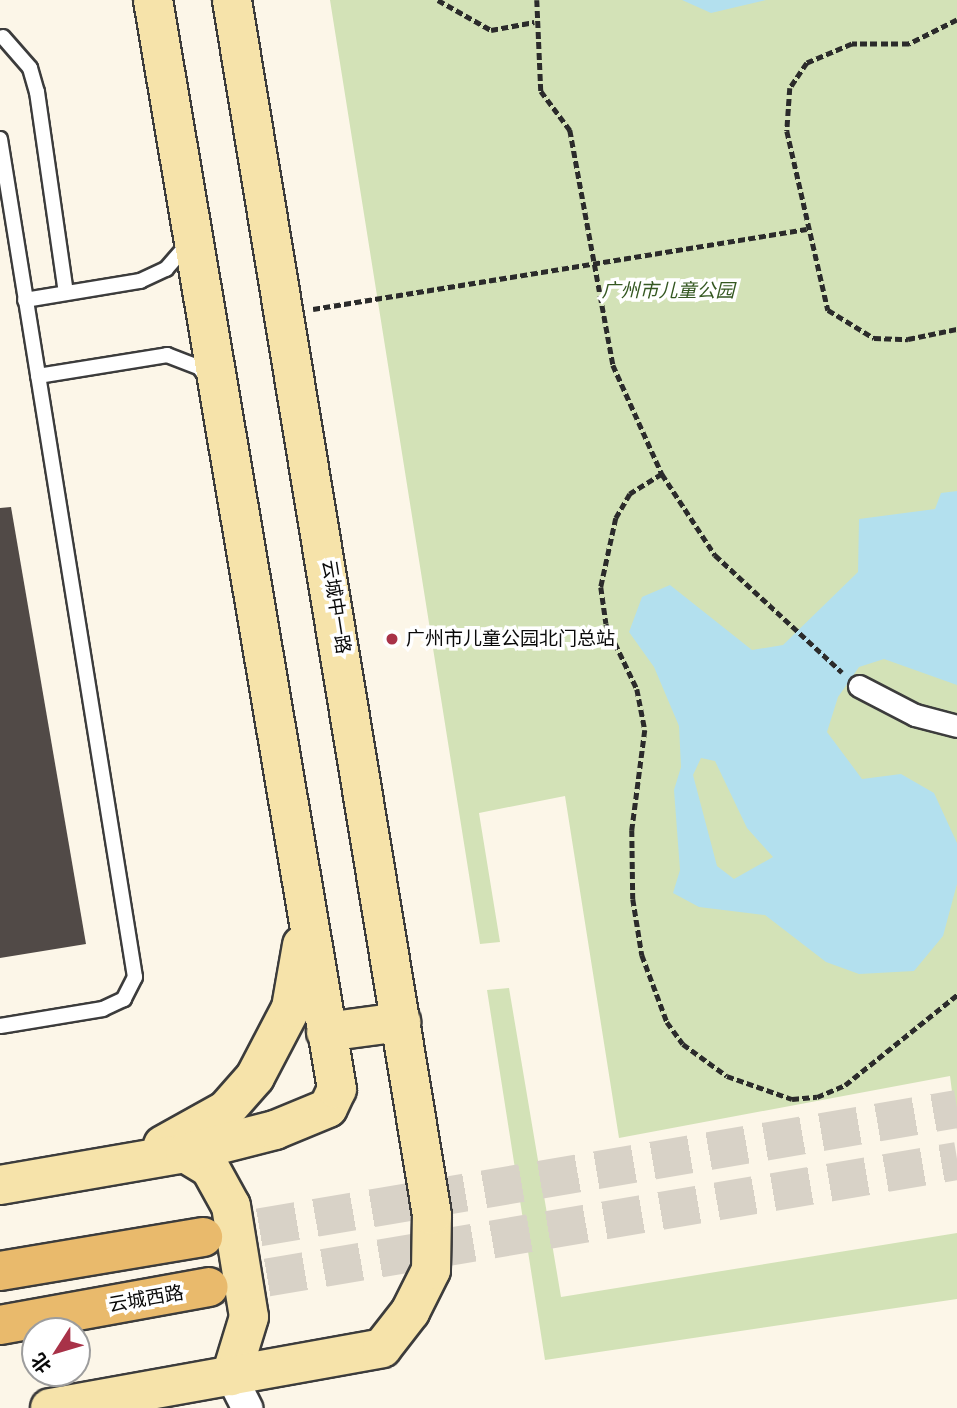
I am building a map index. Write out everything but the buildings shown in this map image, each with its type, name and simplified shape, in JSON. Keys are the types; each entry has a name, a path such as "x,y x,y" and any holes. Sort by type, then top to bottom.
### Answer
{"main road":[{"path":"0,1185 186,1153 308,1120 328,1108 337,1089 225,402 153,0"},
{"name":"云城中一路","path":"50,1408 239,1392 382,1348 410,1312 431,1270 432,1215 232,0"},
{"path":"129,1164 226,1110 255,1077 291,1008 308,908"},
{"path":"326,1032 401,1022"},
{"path":"186,1153 210,1168 231,1206 249,1317 239,1392"},
{"path":"0,1271 203,1237"},
{"name":"云城西路","path":"0,1325 209,1287"}],"street":[{"path":"859,686 915,715 957,726"}],"lane":[{"path":"3,37 30,68 37,92 66,293"},
{"path":"0,139 135,977 124,999 103,1009 0,1026"},
{"path":"25,300 140,281 166,269 195,237"},
{"path":"38,376 167,355 199,367 225,402"}],"path":[{"path":"439,0 491,30 534,22"},
{"path":"537,0 534,22 541,91 570,130 597,265 613,365 662,474 715,555 786,626 859,686"},
{"path":"957,20 909,44 852,44 807,63 790,88 787,131 807,229 828,310 850,326 874,338 908,339 957,329"},
{"path":"284,314 807,229"},
{"path":"662,474 630,494 615,518 601,587 606,624 637,690 645,730 632,830 633,899 642,955 667,1022 683,1044 727,1076 792,1099 817,1097 845,1085 957,995"}],"green space":[{"name":"广州市儿童公园","path":"330,0 957,0 957,1131 950,1076 619,1138 565,796 479,813 500,942 480,944"},
{"path":"509,988 561,1297 957,1233 957,1299 545,1360 487,990"}],"water":[{"path":"682,0 766,0 711,13"},
{"path":"957,491 957,685 884,659 859,667 838,697 827,732 862,779 901,774 934,793 957,843 957,884 943,936 914,971 859,974 826,962 765,915 699,907 673,893 680,870 674,790 681,767 679,726 654,667 629,632 642,597 670,585 752,650 783,645 858,572 859,519 935,509 941,493","holes":["701,758 715,761 747,828 773,857 734,879 717,866 693,775"]}],"tunnel":[{"path":"203,1237 957,1109"},
{"path":"211,1287 957,1161"}],"place":[{"name":"广州市儿童公园北门总站","path":"392,639"}]}
